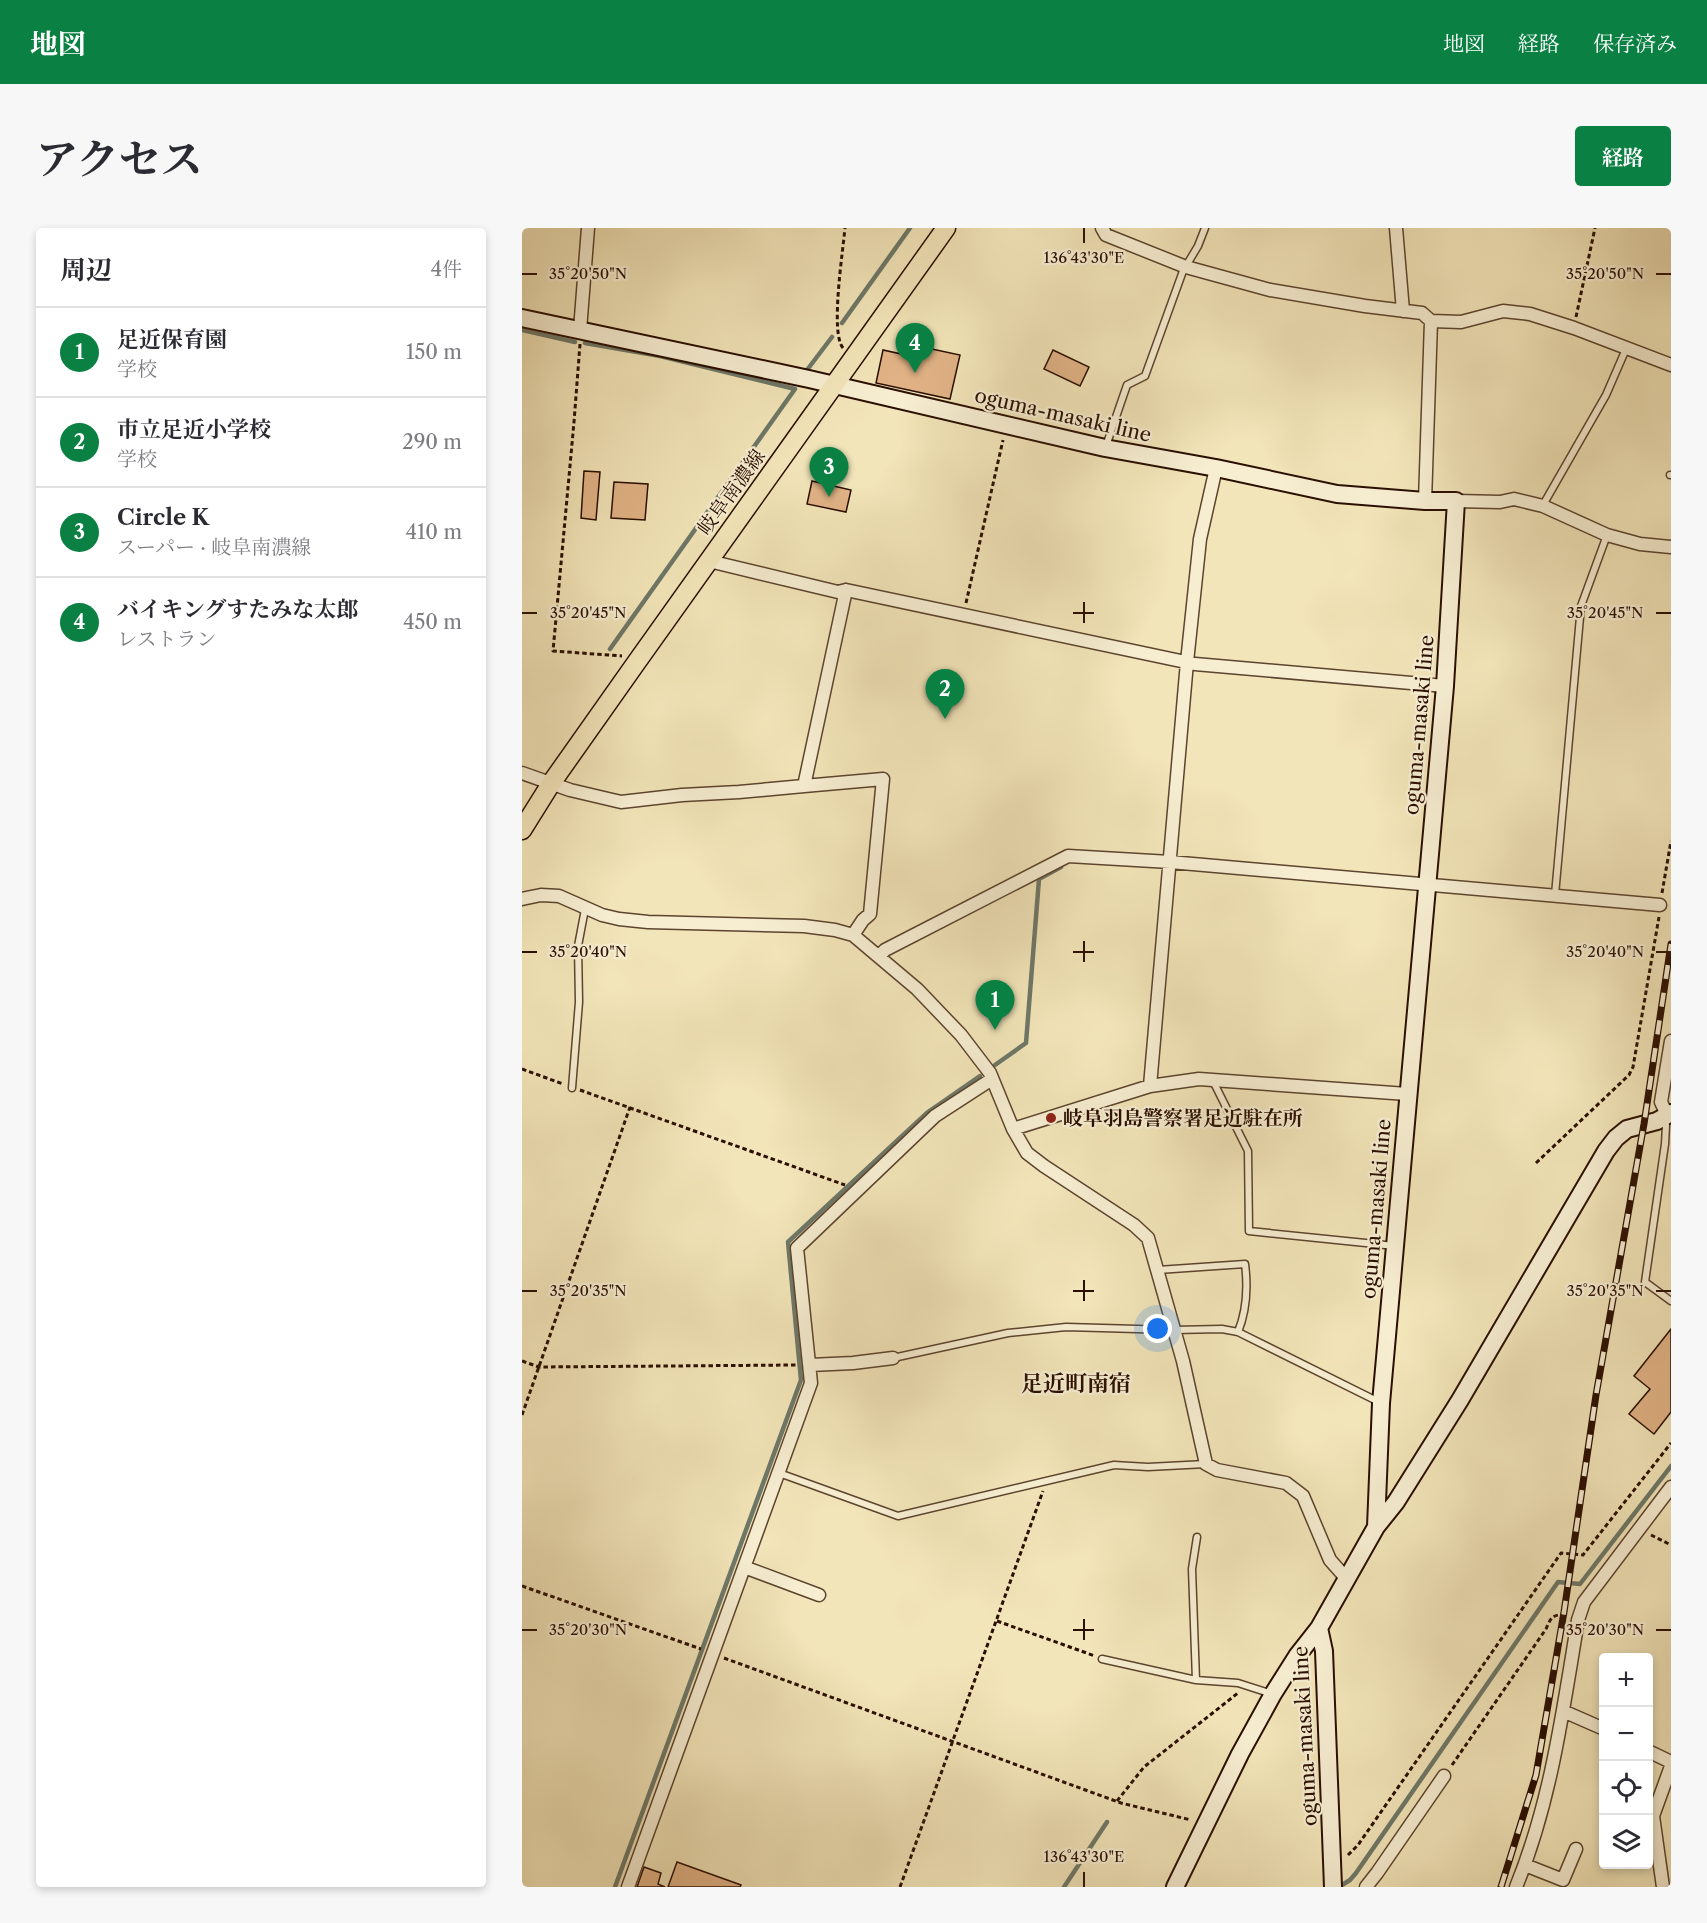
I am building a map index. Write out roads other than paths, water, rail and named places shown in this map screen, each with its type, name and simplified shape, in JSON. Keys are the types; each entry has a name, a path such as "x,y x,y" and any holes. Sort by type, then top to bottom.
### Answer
{"main road":[{"name":"岐阜南濃線","path":"522,830 552,782 946,228"},
{"name":"oguma-masaki line","path":"522,318 797,376 1007,423 1105,448 1216,468 1337,494 1425,501 1456,501 1445,686 1381,1403 1376,1527 1319,1628 1324,1651 1332,1883"},
{"name":"岐阜南濃線","path":"522,814 534,798 552,782"},
{"path":"1376,1527 1396,1502 1460,1400 1606,1151 1627,1129 1667,1115"},
{"path":"1175,1887 1208,1824 1240,1754 1273,1694 1319,1628"}],"street":[{"path":"580,330 588,228"},
{"path":"1102,228 1106,235 1186,267 1270,290 1403,310 1422,314 1431,321 1461,322 1503,311 1530,314 1574,328 1671,365"},
{"path":"1396,228 1403,310"},
{"path":"1425,501 1431,321"},
{"path":"1150,1086 1200,539 1216,468"},
{"path":"1456,501 1500,502 1514,499 1543,506 1607,535 1640,544 1671,547"},
{"path":"709,561 838,592 846,590 1187,662 1225,668 1445,686"},
{"path":"804,786 846,590"},
{"path":"522,773 570,790 621,802 884,779 870,914 853,935"},
{"path":"879,956 885,950 1068,856 1170,862 1660,905"},
{"path":"522,899 542,895 559,896 585,909 620,920 818,927 853,935 879,956 917,988 940,1012 990,1073 1013,1129 1027,1153 1044,1167 1134,1225 1148,1239 1183,1361 1206,1464 1217,1470 1286,1483 1303,1496 1330,1560 1346,1578"},
{"path":"1667,1115 1661,1102 1671,1041"},
{"path":"628,1887 811,1383 797,1248 935,1116 992,1079"},
{"path":"1013,1129 1150,1086 1199,1079 1407,1094"},
{"path":"810,1365 893,1358"},
{"path":"1516,1887 1548,1788 1578,1620 1584,1602 1671,1487"},
{"path":"744,1567 819,1595"},
{"path":"1563,1711 1599,1727"},
{"path":"1653,1754 1671,1764 1653,1816 1663,1887"},
{"path":"1366,1887 1444,1776"},
{"path":"1525,1865 1563,1880 1576,1850"}],"lane":[{"path":"1105,448 1127,385 1145,376 1186,267 1205,228"},
{"path":"1543,506 1606,395 1626,349"},
{"path":"1555,895 1581,606 1607,535"},
{"path":"572,1088 579,1002 579,946 585,909"},
{"path":"1213,1080 1248,1151 1249,1231 1395,1246"},
{"path":"1667,1115 1665,1144 1645,1282 1668,1298 1671,1290"},
{"path":"1158,1270 1245,1264 1247,1282 1245,1314 1238,1332"},
{"path":"893,1358 1008,1333 1066,1327 1222,1329 1238,1332 1381,1403"},
{"path":"779,1473 898,1516 1114,1465 1148,1467 1206,1464"},
{"path":"1196,1680 1192,1569 1197,1538"},
{"path":"1102,1659 1196,1680 1238,1683 1273,1694"}],"waterway":[{"path":"842,323 910,228"},
{"path":"522,330 575,342"},
{"path":"807,370 832,337"},
{"path":"585,343 660,356 795,389 610,649"},
{"path":"995,1065 1026,1043 1039,879 1061,867"},
{"path":"615,1887 801,1380 788,1242 928,1112 980,1076"},
{"path":"1339,1887 1356,1873 1558,1582 1580,1584 1671,1466"},
{"path":"1064,1887 1107,1822"}],"railway":[{"path":"1501,1887 1536,1775 1564,1612 1596,1395 1644,1124 1671,944"}],"place":[{"name":"バイキングすたみな太郎","path":"915,373"},
{"name":"Circle K","path":"829,497"},
{"name":"市立足近小学校","path":"945,719"},
{"name":"足近保育園","path":"995,1030"},
{"name":"岐阜羽島警察署足近駐在所","path":"1051,1118"}],"district":[{"name":"足近町南宿","path":"1076,1383"}]}
